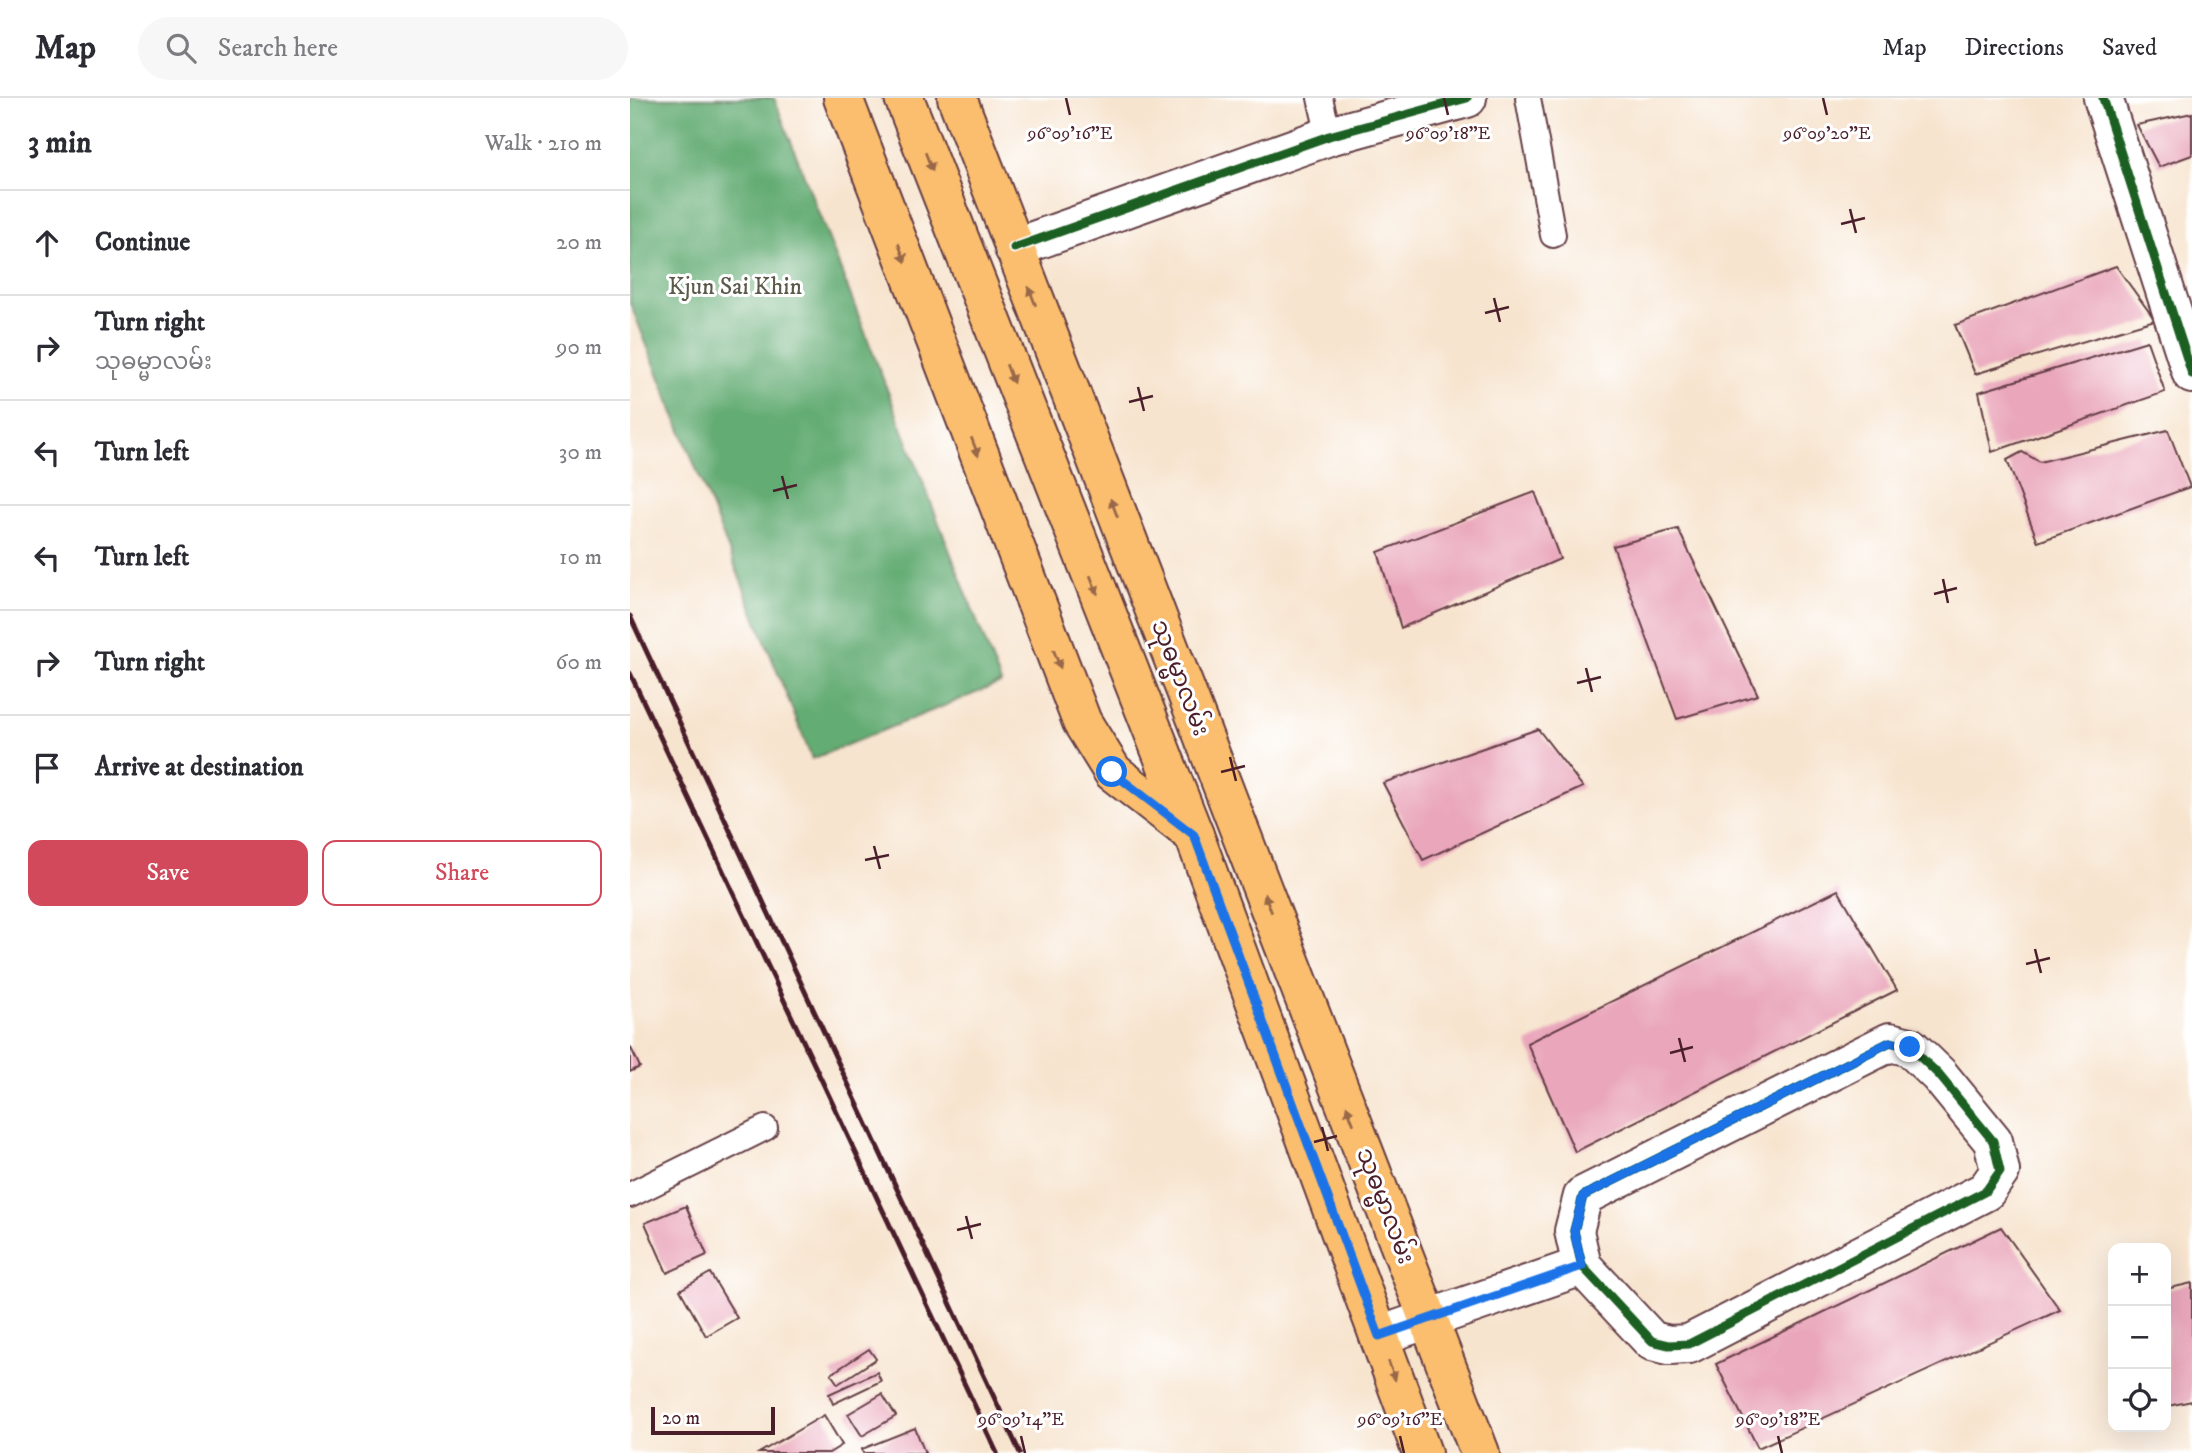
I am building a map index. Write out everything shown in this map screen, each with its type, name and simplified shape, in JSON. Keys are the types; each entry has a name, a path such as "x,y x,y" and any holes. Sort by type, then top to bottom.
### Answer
{"main road":[{"path":"843,98 1082,722 1112,772 1194,835"},
{"name":"သုဓမ္မာလမ်း","path":"904,98 1022,404 1194,835 1422,1453"},
{"name":"သုဓမ္မာလမ်း","path":"957,98 1480,1453"}],"street":[{"path":"1014,248 1329,136 1467,98"},
{"path":"2104,98 2192,374"},
{"path":"1890,1042 1910,1047 1939,1075 1993,1141 2000,1171 1986,1191 1689,1344 1669,1345 1652,1341 1582,1266 1574,1231 1583,1196 1890,1042"},
{"path":"1379,1336 1582,1266"}],"lane":[{"path":"1320,98 1329,136"},
{"path":"1528,98 1553,235"},
{"path":"630,1195 765,1128"}],"green space":[{"name":"Kjun Sai Khin","path":"630,98 774,98 1001,683 812,759 630,303"}],"building":[{"path":"2192,113 2192,155 2159,167 2137,125"},
{"path":"2116,266 2155,320 1975,374 1955,325"},
{"path":"2147,341 2165,392 1992,452 1979,392"},
{"path":"2168,430 2190,487 2038,542 2007,460 2022,452 2040,462"},
{"path":"1535,492 1560,559 1401,628 1378,552"},
{"path":"1678,529 1758,695 1677,719 1613,546"},
{"path":"1538,729 1583,787 1423,860 1383,783"},
{"path":"1838,890 1897,990 1575,1152 1527,1043"},
{"path":"630,1046 640,1067 630,1072"},
{"path":"686,1206 707,1255 667,1273 645,1223"},
{"path":"2001,1227 2060,1310 1758,1448 1716,1364"},
{"path":"710,1273 737,1318 706,1336 680,1290"},
{"path":"2192,1283 2192,1401 2171,1405 2171,1306 2171,1288"},
{"path":"869,1349 876,1359 838,1384 831,1374"},
{"path":"877,1372 881,1381 833,1404 829,1394"},
{"path":"882,1394 896,1416 862,1436 848,1414"},
{"path":"824,1415 842,1445 829,1453 759,1453"},
{"path":"915,1428 925,1453 863,1453 862,1449"}],"railway":[{"path":"630,616 1020,1453"},
{"path":"630,673 997,1453"}],"cycle path":[{"path":"1014,248 1329,136 1467,98"},
{"path":"2103,98 2192,374"},
{"path":"1890,1042 1910,1047 1939,1075 1993,1141 2000,1171 1986,1191 1689,1344 1669,1345 1652,1341 1582,1266 1574,1231 1583,1196 1890,1042"}],"route":[{"path":"1112,772 1194,835 1379,1336 1582,1266 1574,1231 1583,1196 1890,1042 1910,1047"}]}
